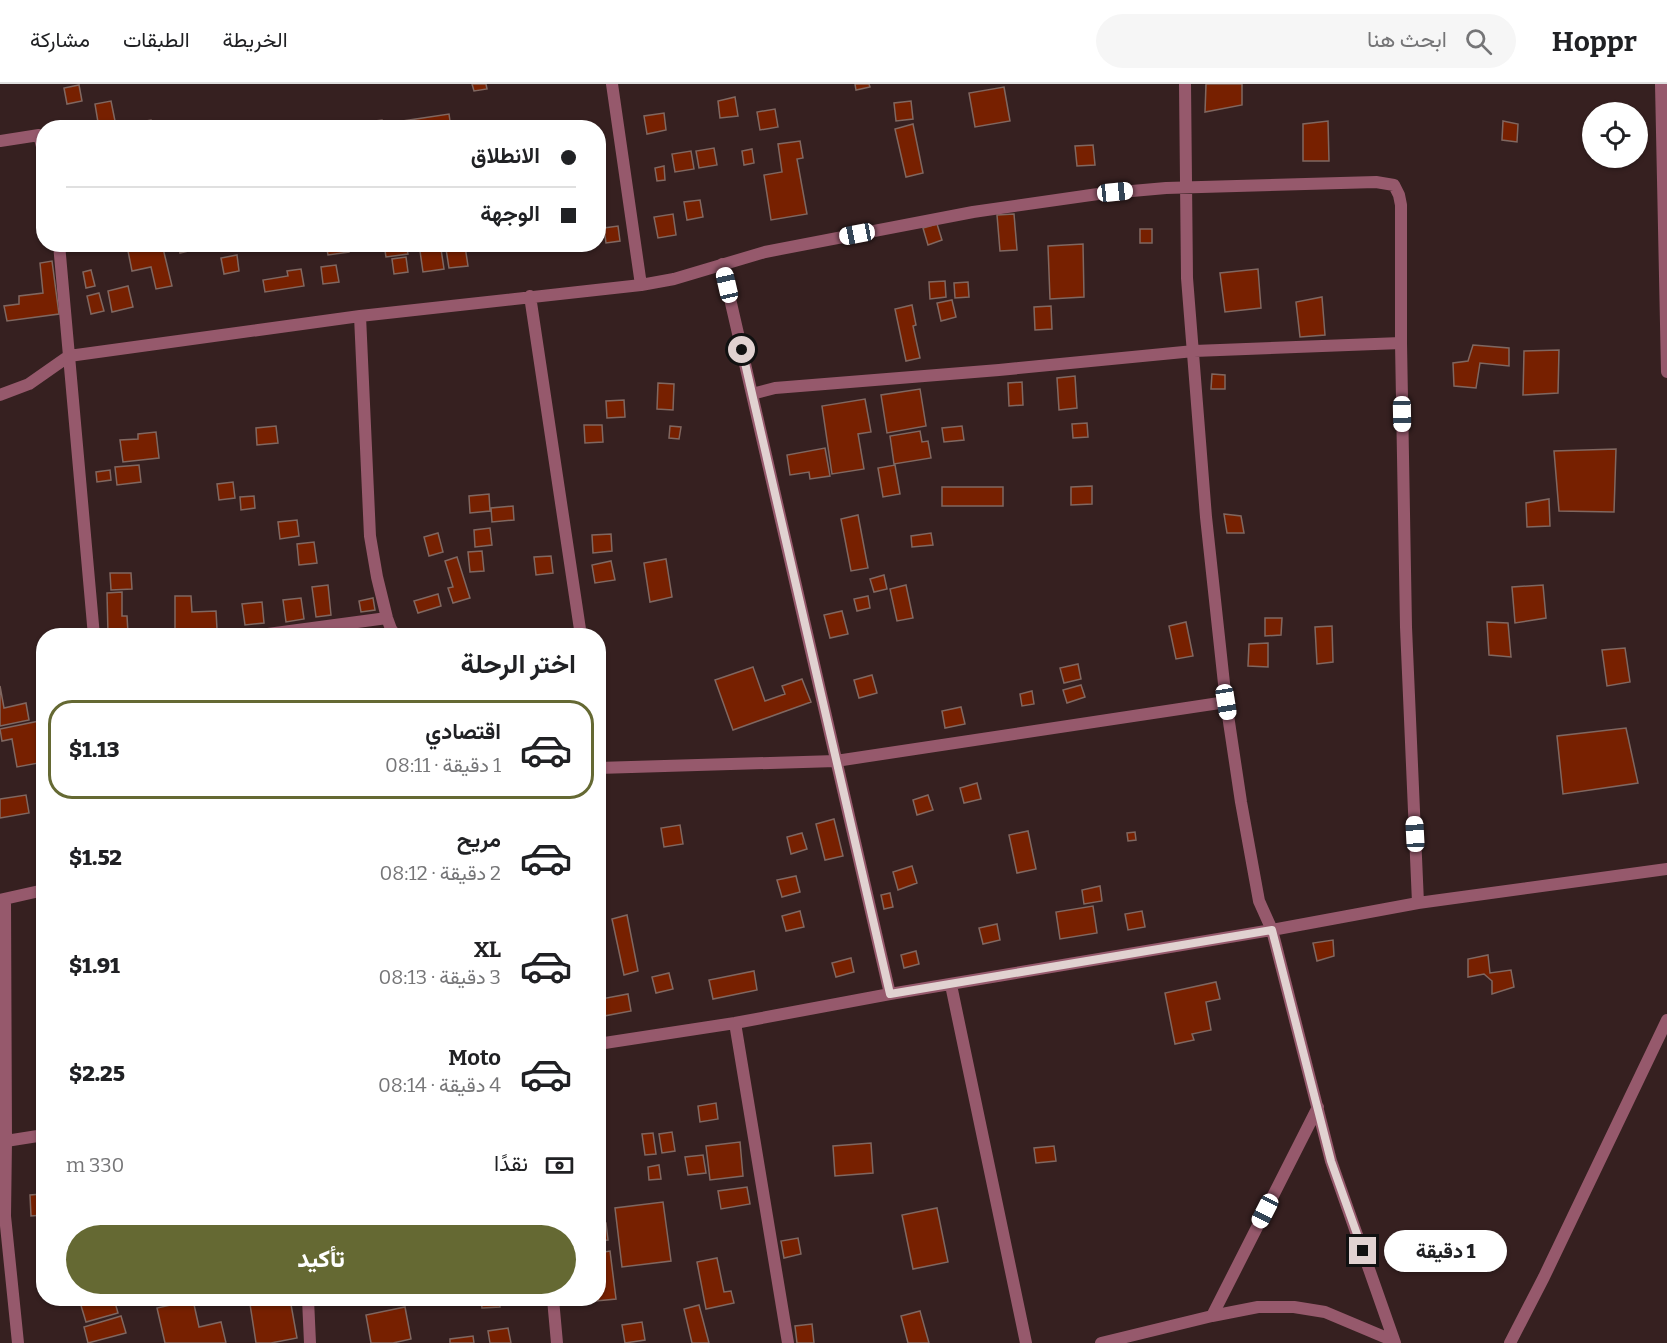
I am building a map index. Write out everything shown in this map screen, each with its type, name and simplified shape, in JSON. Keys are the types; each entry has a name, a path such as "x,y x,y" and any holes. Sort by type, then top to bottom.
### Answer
{"street":[{"path":"612,84 641,285"},
{"path":"1185,84 1187,278 1206,518 1226,702 1241,802 1259,901 1272,930 1331,1161 1395,1342"},
{"path":"1661,84 1667,372"},
{"path":"0,141 36,135"},
{"path":"0,395 29,384 69,356 360,316 641,285 674,279 765,252 973,212 1150,189 1376,182 1395,185 1401,205 1406,627 1418,903"},
{"path":"60,252 93,628"},
{"path":"722,264 890,994"},
{"path":"530,296 580,628"},
{"path":"360,316 370,536 377,577 391,628"},
{"path":"752,394 775,388 1194,351 1401,343"},
{"path":"313,628 387,618"},
{"path":"606,768 837,761 1226,702"},
{"path":"606,1043 735,1023 1418,903 1667,869"},
{"path":"18,1343 2,1216 6,1141 3,899 36,892"},
{"path":"951,985 1026,1343"},
{"path":"1510,1343 1667,1020"},
{"path":"735,1023 788,1343"},
{"path":"1212,1316 1318,1107"},
{"path":"6,1141 36,1136"},
{"path":"308,1306 310,1343"},
{"path":"554,1306 557,1343"},
{"path":"1101,1343 1258,1307 1294,1307 1325,1312 1395,1342"}],"building":[{"path":"472,84 486,84 487,89 474,91"},
{"path":"855,84 869,84 870,87 856,90"},
{"path":"1206,84 1242,84 1242,105 1205,112"},
{"path":"79,85 82,101 67,104 64,88"},
{"path":"1004,87 1010,121 975,127 969,93"},
{"path":"735,97 738,116 720,118 718,101"},
{"path":"111,101 115,120 98,120 95,104"},
{"path":"911,101 913,119 896,121 894,103"},
{"path":"775,109 778,127 760,130 757,112"},
{"path":"664,113 666,130 647,134 644,116"},
{"path":"449,114 450,120 410,120"},
{"path":"1328,121 1329,161 1303,161 1303,124"},
{"path":"1503,121 1518,124 1517,142 1502,140"},
{"path":"913,124 923,173 906,177 895,129"},
{"path":"800,141 803,158 797,159 807,214 771,220 764,175 782,172 778,144"},
{"path":"1093,145 1095,165 1077,166 1075,146"},
{"path":"714,148 717,165 699,168 696,151"},
{"path":"752,149 754,163 744,165 742,151"},
{"path":"691,151 694,169 675,172 672,154"},
{"path":"664,166 665,180 657,181 655,168"},
{"path":"700,200 703,217 687,220 684,202"},
{"path":"673,214 676,235 658,238 654,217"},
{"path":"1014,214 1017,250 1000,251 997,215"},
{"path":"937,224 942,240 928,245 923,228"},
{"path":"618,226 620,241 606,243 606,228"},
{"path":"1140,229 1152,229 1152,243 1140,243"},
{"path":"1083,244 1084,297 1050,299 1048,246"},
{"path":"128,252 164,252 172,286 156,289 151,267 132,271"},
{"path":"327,252 349,252 328,255"},
{"path":"385,252 408,252 408,254 386,257"},
{"path":"420,252 441,252 444,269 423,272"},
{"path":"446,252 466,252 468,266 449,268"},
{"path":"237,255 239,271 224,274 221,258"},
{"path":"406,257 408,272 394,274 392,259"},
{"path":"52,261 59,314 7,321 4,306 19,304 19,296 43,293 40,263"},
{"path":"336,265 339,282 323,284 321,267"},
{"path":"301,269 304,286 265,292 263,280 288,276 287,271"},
{"path":"1258,269 1261,308 1225,312 1220,273"},
{"path":"91,270 95,286 86,288 83,272"},
{"path":"945,281 946,297 930,299 929,282"},
{"path":"968,282 969,297 955,298 954,283"},
{"path":"128,286 133,307 112,312 108,291"},
{"path":"99,293 104,311 91,314 87,296"},
{"path":"1322,297 1325,335 1300,337 1296,302"},
{"path":"952,300 956,317 941,321 937,303"},
{"path":"912,305 916,325 913,326 920,358 906,361 895,309"},
{"path":"1051,306 1052,329 1035,330 1034,307"},
{"path":"1473,345 1509,348 1509,366 1480,363 1476,388 1454,386 1453,363 1468,361"},
{"path":"1559,350 1558,393 1523,395 1524,351"},
{"path":"1212,374 1225,375 1225,389 1211,389"},
{"path":"1075,376 1077,408 1059,410 1057,378"},
{"path":"1022,382 1023,405 1009,406 1008,383"},
{"path":"658,383 674,384 673,410 657,409"},
{"path":"920,389 926,426 887,433 881,395"},
{"path":"865,399 871,432 858,434 864,469 832,474 822,406"},
{"path":"624,400 625,417 607,418 606,401"},
{"path":"1087,423 1088,437 1073,438 1072,424"},
{"path":"584,425 602,425 603,442 585,443"},
{"path":"276,426 278,443 257,445 256,428"},
{"path":"670,426 681,427 679,439 669,438"},
{"path":"962,426 964,440 944,442 942,428"},
{"path":"920,431 922,442 928,441 931,458 894,464 890,436"},
{"path":"156,432 159,458 123,462 120,440 138,439 138,434"},
{"path":"825,448 830,476 810,479 809,472 790,475 787,455"},
{"path":"1616,449 1614,512 1559,511 1554,451"},
{"path":"139,465 141,482 117,485 115,467"},
{"path":"895,465 900,494 883,497 878,468"},
{"path":"110,470 111,480 97,482 96,472"},
{"path":"233,482 235,498 219,500 217,484"},
{"path":"1092,486 1092,504 1071,505 1071,487"},
{"path":"942,487 1003,487 1003,506 942,506"},
{"path":"489,494 490,511 470,513 469,496"},
{"path":"254,496 255,508 241,510 240,497"},
{"path":"1549,499 1550,526 1527,527 1526,503"},
{"path":"513,506 514,520 492,522 491,508"},
{"path":"1224,514 1241,516 1244,533 1227,533"},
{"path":"858,515 868,568 851,571 841,519"},
{"path":"297,520 299,536 280,539 278,522"},
{"path":"490,528 492,545 475,547 474,530"},
{"path":"438,533 443,552 429,556 424,537"},
{"path":"931,533 933,545 912,547 911,536"},
{"path":"611,534 612,551 593,553 592,535"},
{"path":"314,542 317,563 299,565 297,544"},
{"path":"482,551 484,571 470,572 468,552"},
{"path":"551,556 553,573 536,575 534,557"},
{"path":"457,557 470,598 453,603 448,588 453,587 445,561"},
{"path":"666,559 672,597 650,602 644,563"},
{"path":"611,561 615,580 595,583 592,565"},
{"path":"110,573 131,573 132,589 111,590"},
{"path":"884,575 887,589 874,592 870,579"},
{"path":"328,585 331,615 316,617 312,587"},
{"path":"906,585 913,618 897,621 890,589"},
{"path":"1543,585 1546,618 1515,623 1512,587"},
{"path":"122,592 122,616 127,616 128,628 108,628 107,593"},
{"path":"438,594 441,606 418,613 414,601"},
{"path":"175,596 191,596 192,612 216,611 217,628 175,628"},
{"path":"868,596 870,608 857,611 854,599"},
{"path":"301,598 304,619 286,622 283,600"},
{"path":"373,598 375,610 361,612 359,601"},
{"path":"262,602 264,623 245,625 242,604"},
{"path":"842,611 848,634 830,638 824,615"},
{"path":"1265,618 1282,618 1281,635 1265,636"},
{"path":"1186,622 1193,656 1176,659 1169,626"},
{"path":"1487,622 1508,623 1511,657 1489,655"},
{"path":"1332,626 1333,662 1317,664 1315,627"},
{"path":"1268,643 1268,667 1248,666 1249,644"},
{"path":"1625,648 1630,682 1607,686 1602,650"},
{"path":"1078,664 1081,679 1064,683 1060,668"},
{"path":"753,667 765,701 785,694 782,686 802,679 811,702 733,730 715,680"},
{"path":"872,675 877,693 859,698 854,680"},
{"path":"1081,685 1085,697 1067,703 1063,690"},
{"path":"0,686 4,708 26,703 29,720 0,726"},
{"path":"1032,691 1034,704 1022,706 1020,694"},
{"path":"961,707 965,724 945,728 942,711"},
{"path":"36,722 36,763 17,767 12,739 2,741 0,729"},
{"path":"1626,728 1638,783 1563,794 1557,736"},
{"path":"977,783 981,799 964,803 960,788"},
{"path":"26,795 29,813 0,818 0,799"},
{"path":"928,795 933,810 917,815 913,800"},
{"path":"834,819 843,856 825,860 816,824"},
{"path":"680,825 683,844 664,847 661,828"},
{"path":"1028,831 1036,869 1017,873 1009,835"},
{"path":"1135,832 1136,840 1128,841 1127,833"},
{"path":"802,833 807,849 791,854 787,837"},
{"path":"912,866 917,883 898,890 893,872"},
{"path":"796,876 800,892 782,897 777,880"},
{"path":"1100,886 1102,901 1084,904 1082,890"},
{"path":"890,893 893,907 884,909 881,895"},
{"path":"1093,906 1097,933 1060,939 1056,912"},
{"path":"800,911 804,927 786,931 782,916"},
{"path":"1142,911 1145,927 1128,930 1125,914"},
{"path":"627,915 638,971 624,975 612,919"},
{"path":"997,924 1000,940 983,944 979,928"},
{"path":"1333,940 1334,956 1317,961 1313,943"},
{"path":"916,951 919,964 904,968 901,955"},
{"path":"1488,955 1490,973 1511,970 1514,987 1492,994 1492,981 1484,974 1468,977 1468,959"},
{"path":"851,958 854,972 836,977 832,963"},
{"path":"754,971 757,990 713,999 709,980"},
{"path":"669,973 673,989 656,993 652,977"},
{"path":"1216,982 1220,999 1206,1002 1211,1030 1192,1034 1194,1040 1175,1044 1165,993"},
{"path":"628,994 631,1011 606,1016 606,998"},
{"path":"716,1103 718,1119 700,1122 698,1106"},
{"path":"672,1132 675,1151 662,1153 659,1134"},
{"path":"653,1133 656,1154 645,1155 642,1134"},
{"path":"740,1142 743,1176 710,1180 706,1146"},
{"path":"871,1143 873,1173 835,1176 833,1146"},
{"path":"1054,1146 1056,1161 1036,1163 1034,1148"},
{"path":"703,1155 706,1173 688,1175 685,1157"},
{"path":"659,1165 661,1179 649,1180 648,1167"},
{"path":"747,1187 750,1204 721,1209 718,1191"},
{"path":"36,1194 36,1216 31,1216 30,1195"},
{"path":"663,1202 671,1261 622,1267 615,1208"},
{"path":"937,1208 948,1262 913,1269 902,1215"},
{"path":"798,1238 801,1254 784,1258 781,1241"},
{"path":"610,1251 616,1299 606,1300 606,1252"},
{"path":"717,1258 724,1292 731,1291 734,1303 706,1309 697,1262"},
{"path":"699,1305 709,1343 692,1343 684,1309"},
{"path":"81,1306 116,1306 118,1313 86,1322"},
{"path":"194,1306 199,1327 221,1322 226,1343 165,1343 157,1308"},
{"path":"250,1306 291,1306 297,1338 271,1343 256,1343"},
{"path":"482,1306 500,1307 482,1308"},
{"path":"405,1307 411,1339 393,1343 371,1343 366,1315"},
{"path":"920,1311 929,1343 908,1343 901,1316"},
{"path":"121,1316 126,1333 88,1343 84,1327"},
{"path":"642,1322 645,1340 625,1343 622,1325"},
{"path":"812,1324 814,1343 797,1343 795,1326"},
{"path":"508,1328 511,1343 490,1343 488,1331"},
{"path":"473,1336 474,1343 450,1343 450,1339"}],"route":[{"path":"742,350 890,994 1272,930 1331,1161 1363,1251"}]}
